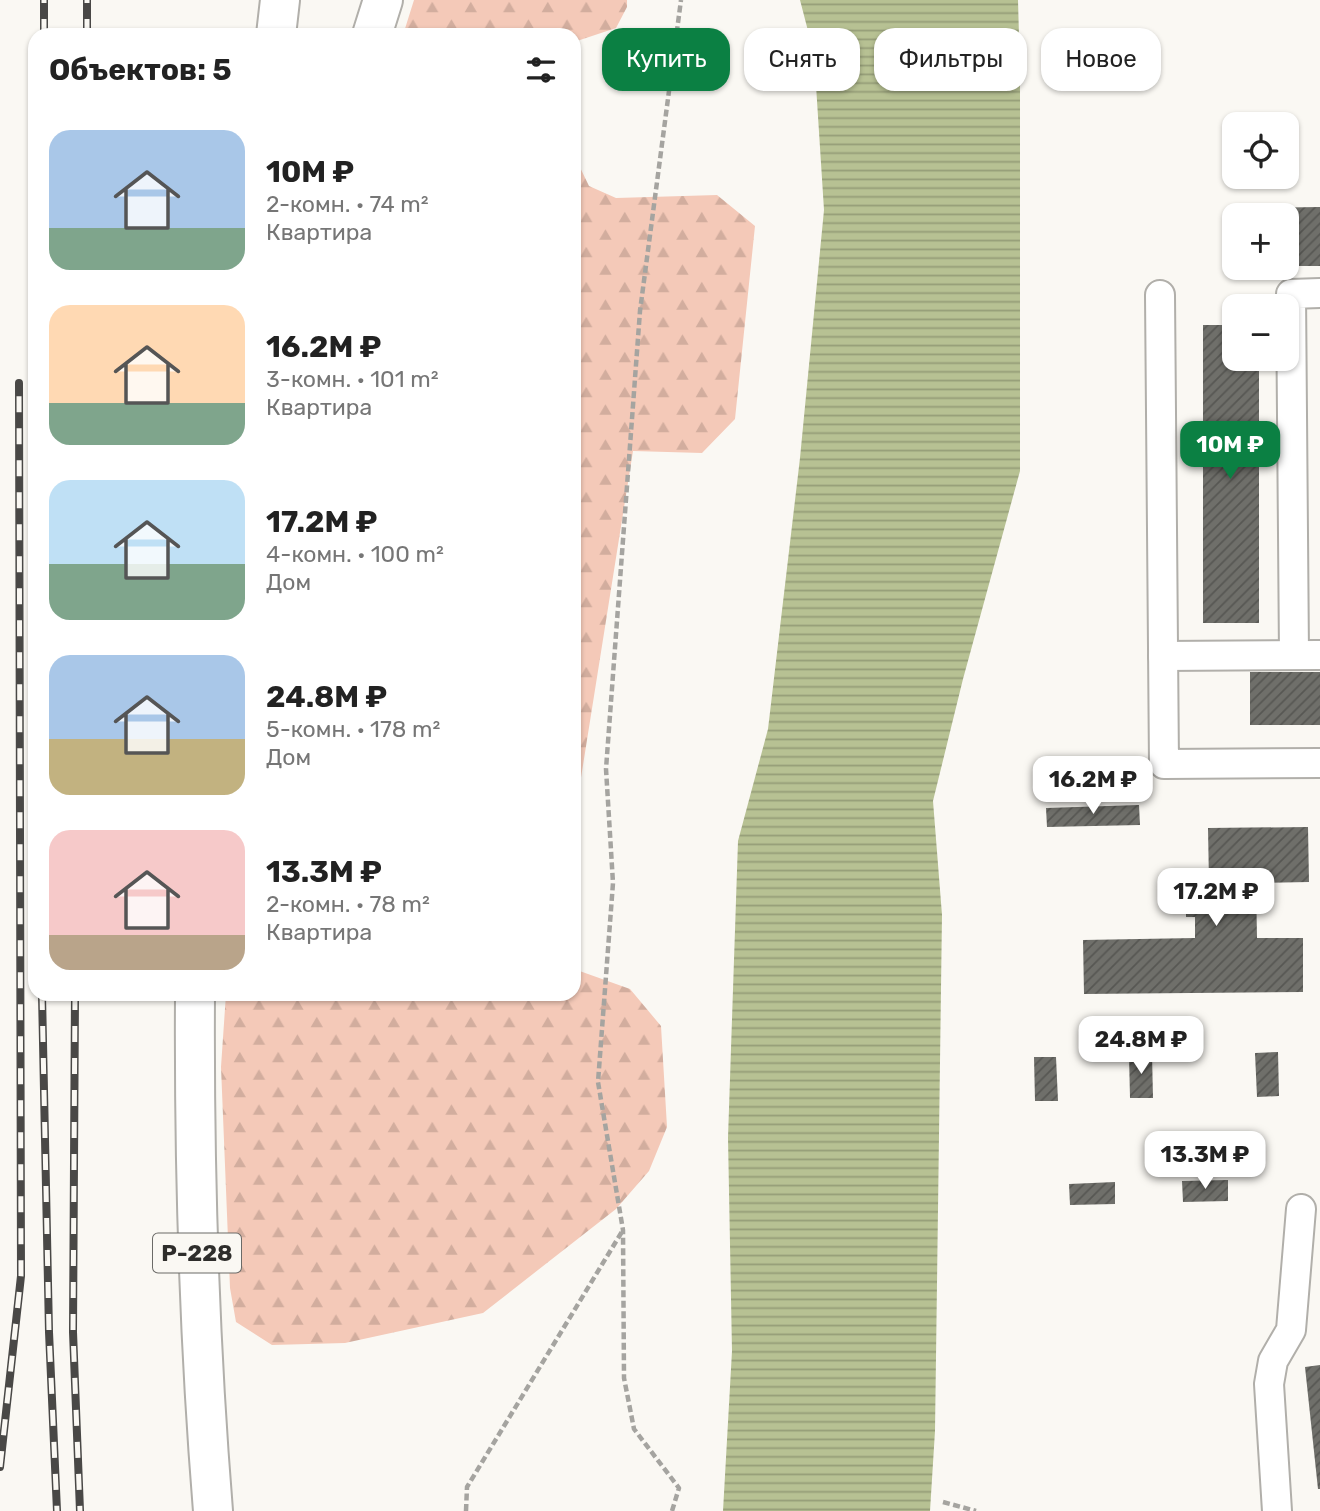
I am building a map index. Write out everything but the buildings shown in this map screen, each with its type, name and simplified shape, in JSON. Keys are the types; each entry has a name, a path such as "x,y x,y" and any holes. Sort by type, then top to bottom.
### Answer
{"highway":[{"path":"277,28 280,0"},
{"path":"374,28 383,0"},
{"name":"Р-228","path":"195,1001 198,1276 212,1511"}],"lane":[{"path":"1163,656 1307,655 1291,294 1320,293"},
{"path":"1160,295 1164,764 1320,763"},
{"path":"1277,1511 1269,1384 1273,1361 1291,1330 1301,1209"}],"path":[{"path":"672,1511 679,1488 634,1429 624,1378 623,1230 598,1082 613,883 606,769 640,311 681,0"},
{"path":"466,1511 467,1486 623,1230"},
{"path":"943,1502 976,1511"}],"green space":[{"path":"414,0 627,0 627,7 616,28 602,28 602,33 581,40 581,28 405,28"},
{"path":"581,169 589,186 616,198 717,195 755,226 735,419 702,453 633,451 581,778"},
{"path":"581,972 630,989 661,1026 667,1127 649,1171 616,1209 483,1313 345,1343 272,1345 236,1322 230,1288 221,1067 226,1001 581,1001"}],"shaded area":[{"path":"800,0 1018,0 1019,28 874,28 874,91 1020,91 1020,471 933,801 942,915 935,1431 930,1511 723,1511 732,1351 728,1138 738,841 768,729 800,458 824,210 816,91 860,91 860,28 807,28"}],"railway":[{"path":"44,0 44,28"},
{"path":"87,0 87,28"},
{"path":"0,1467 21,1276 19,383"},
{"path":"42,1001 49,1332 57,1511"},
{"path":"75,1001 73,1332 80,1511"}]}
